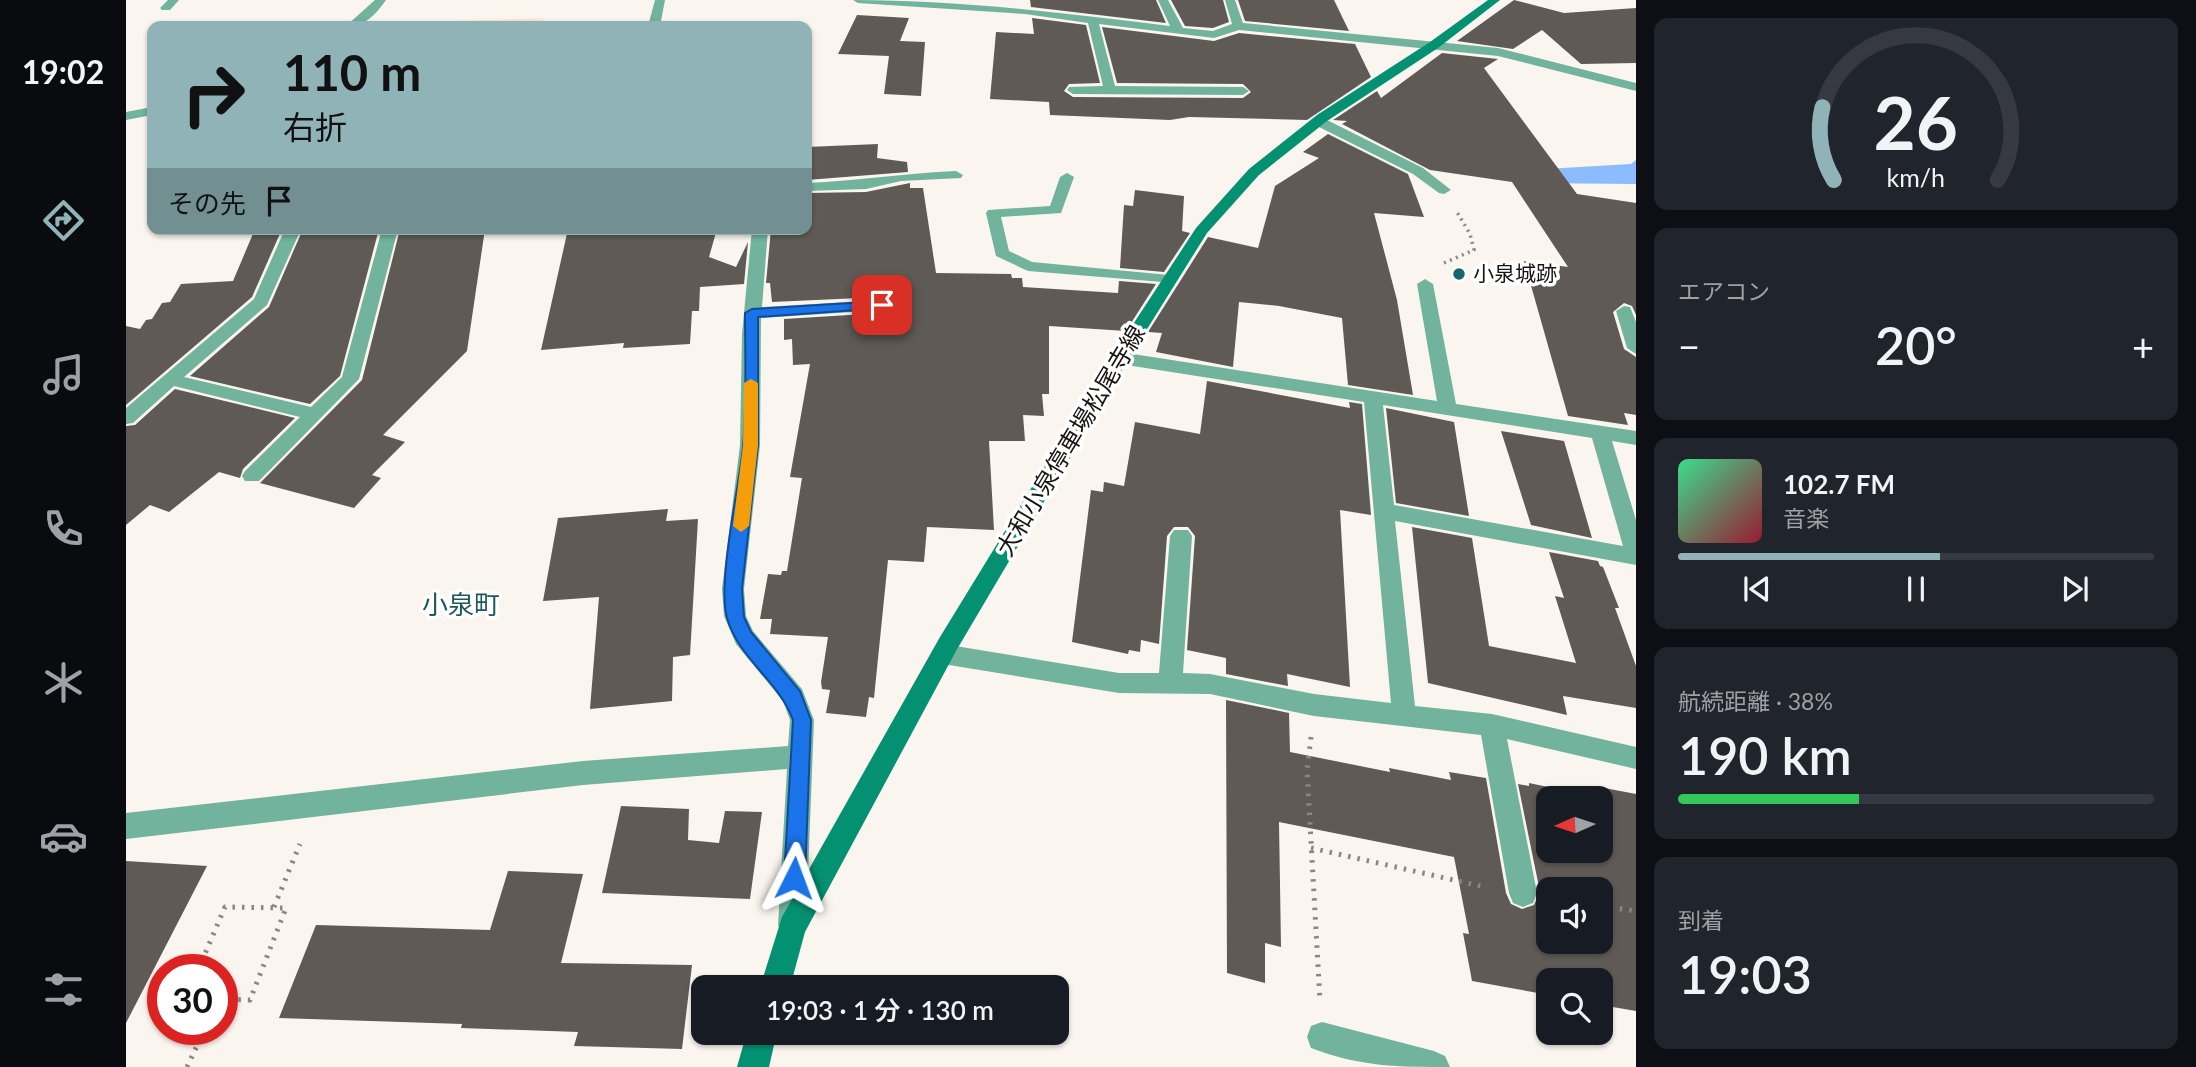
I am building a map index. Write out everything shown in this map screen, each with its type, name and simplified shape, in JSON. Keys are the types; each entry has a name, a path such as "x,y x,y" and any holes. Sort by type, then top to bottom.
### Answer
{"main road":[{"name":"大和小泉停車場松尾寺線","path":"778,975 792,927 943,654 1120,358 1201,231 1254,172 1318,121 1434,45 1495,0"},
{"path":"752,1067 758,1045"}],"street":[{"path":"359,21 381,0"},
{"path":"655,21 660,0"},
{"path":"858,0 1025,11 1214,35 1238,26 1497,52 1636,87"},
{"path":"1071,0 1076,18"},
{"path":"1163,0 1180,32"},
{"path":"1230,0 1238,26"},
{"path":"1093,21 1110,90"},
{"path":"1073,89 1243,91"},
{"path":"126,116 147,112"},
{"path":"1318,121 1418,172 1444,190"},
{"path":"812,187 866,185 901,177 956,175"},
{"path":"1067,177 1056,209 993,213 1002,253 1028,266 1170,280"},
{"path":"126,418 261,301 290,235"},
{"path":"252,476 350,379 388,235"},
{"path":"759,235 752,313 750,445 733,589 735,617 744,637 793,696 802,720 792,927"},
{"path":"1425,284 1448,409"},
{"path":"752,313 882,305"},
{"path":"1625,311 1636,348"},
{"path":"1120,358 1636,438"},
{"path":"172,380 314,414"},
{"path":"1373,397 1404,715"},
{"path":"1384,511 1635,550 1600,433"},
{"path":"1170,684 1181,536"},
{"path":"943,654 1119,683 1210,684 1314,705 1492,725 1636,758"},
{"path":"1492,725 1523,893"},
{"path":"126,826 583,773 800,757"},
{"path":"1322,1037 1434,1067"}],"path":[{"path":"1425,284 1427,271 1474,250 1470,234"},
{"path":"1314,705 1307,770 1322,1037"},
{"path":"274,907 317,804"},
{"path":"1311,848 1474,886 1523,893"},
{"path":"205,954 225,907 286,908 250,1000 238,1000"},
{"path":"1613,908 1636,911"},
{"path":"187,1067 197,1045"}],"shaded area":[{"path":"544,18 542,21 455,21"}],"water":[{"path":"1636,160 1636,184 1516,183 1510,171 1631,164"}],"building":[{"path":"1030,0 1156,0 1166,23 1031,7"},
{"path":"1171,0 1223,0 1229,22 1213,28 1185,26"},
{"path":"1238,0 1334,0 1349,31 1245,21"},
{"path":"1514,0 1564,13 1636,8 1636,63 1581,64 1542,30 1513,49 1457,41"},
{"path":"857,15 909,18 900,41 925,42 921,96 884,94 889,56 838,54"},
{"path":"1032,18 1086,25 1100,83 1069,84 1064,91 1073,97 1243,98 1251,92 1243,84 1117,83 1102,27 1214,41 1239,33 1355,44 1371,77 1307,120 1189,117 1170,120 1050,115 1049,102 990,99 996,32 1034,34"},
{"path":"1442,53 1498,59 1484,68 1577,194 1636,203 1636,315 1632,306 1624,303 1613,312 1624,349 1636,357 1636,415 1624,413 1628,425 1568,416 1524,261 1568,267 1512,182 1430,170 1342,124 1347,121 1333,120 1377,91 1381,98"},
{"path":"1328,134 1408,174 1424,217 1374,213 1397,300 1413,395 1348,385 1342,318 1279,306 1239,302 1233,367 1156,352 1162,333 1148,332 1208,237 1258,248 1275,186 1319,158 1303,152"},
{"path":"878,144 877,158 907,162 908,172 812,180 812,147"},
{"path":"910,183 910,188 923,188 936,273 1011,274 1012,278 1022,278 1023,287 1118,293 1119,281 1156,284 1126,331 1049,326 1049,394 1042,394 1044,416 1023,415 1025,441 989,441 994,530 927,527 924,562 888,560 874,698 869,697 866,717 826,713 830,690 822,689 821,682 828,637 770,634 772,619 760,619 768,574 781,575 782,571 787,571 802,478 790,477 810,364 793,365 792,339 784,340 784,319 882,313 892,304 882,297 772,302 770,283 766,283 770,235 812,235 812,193 866,192"},
{"path":"1135,190 1184,196 1182,231 1190,233 1164,272 1120,268 1124,205 1133,206"},
{"path":"252,235 279,235 252,297 126,405 126,326 140,329 146,320 152,319 162,303 170,302 181,284 233,281"},
{"path":"300,235 377,235 340,376 310,404 190,376 269,307"},
{"path":"398,235 484,235 467,351 383,435 405,442 372,475 381,478 354,508 260,483 362,380"},
{"path":"567,235 715,235 709,257 736,267 748,242 744,284 700,287 699,311 692,311 690,344 623,348 624,343 541,350"},
{"path":"1207,381 1350,408 1349,402 1362,404 1371,515 1340,510 1350,687 1287,674 1288,686 1226,674 1226,658 1187,650 1195,536 1188,527 1174,527 1167,536 1159,644 1141,640 1140,652 1129,650 1128,654 1072,642 1091,490 1103,492 1104,482 1124,486 1135,422 1200,434"},
{"path":"175,389 295,418 243,469 240,478 219,472 169,512 150,505 126,525 126,426 135,425"},
{"path":"1386,408 1454,422 1469,516 1396,503"},
{"path":"1501,431 1564,441 1592,538 1531,525"},
{"path":"668,509 666,521 698,519 690,655 673,657 672,701 590,709 599,597 543,601 558,518"},
{"path":"1412,527 1472,538 1489,646 1576,663 1555,596 1564,598 1549,552 1598,561 1603,567 1619,608 1615,608 1636,666 1636,708 1563,696 1567,715 1428,683"},
{"path":"1226,700 1289,713 1290,752 1390,772 1389,768 1451,780 1449,772 1486,778 1506,893 1511,904 1522,909 1534,905 1536,901 1536,954 1613,954 1613,877 1537,877 1518,784 1543,786 1536,786 1536,863 1614,863 1614,790 1636,794 1636,1011 1613,1007 1613,968 1536,968 1536,993 1472,981 1463,933 1469,934 1454,857 1279,822 1281,947 1265,943 1265,983 1227,973"},
{"path":"621,806 689,809 688,840 719,843 725,811 762,812 750,899 602,893"},
{"path":"126,861 207,866 162,954 147,954 147,982 126,1023"},
{"path":"508,871 583,874 561,963 692,965 682,1049 574,1046 578,1032 461,1028 462,1024 279,1018 316,925 490,930"}],"slow traffic":[{"path":"741,526 750,445 751,383"}],"place":[{"name":"小泉城跡","path":"1459,274"}],"district":[{"name":"小泉町","path":"461,605"}],"route":[{"path":"794,878 802,720 793,696 744,637 735,617 733,589 750,445 752,313 882,305"}]}
